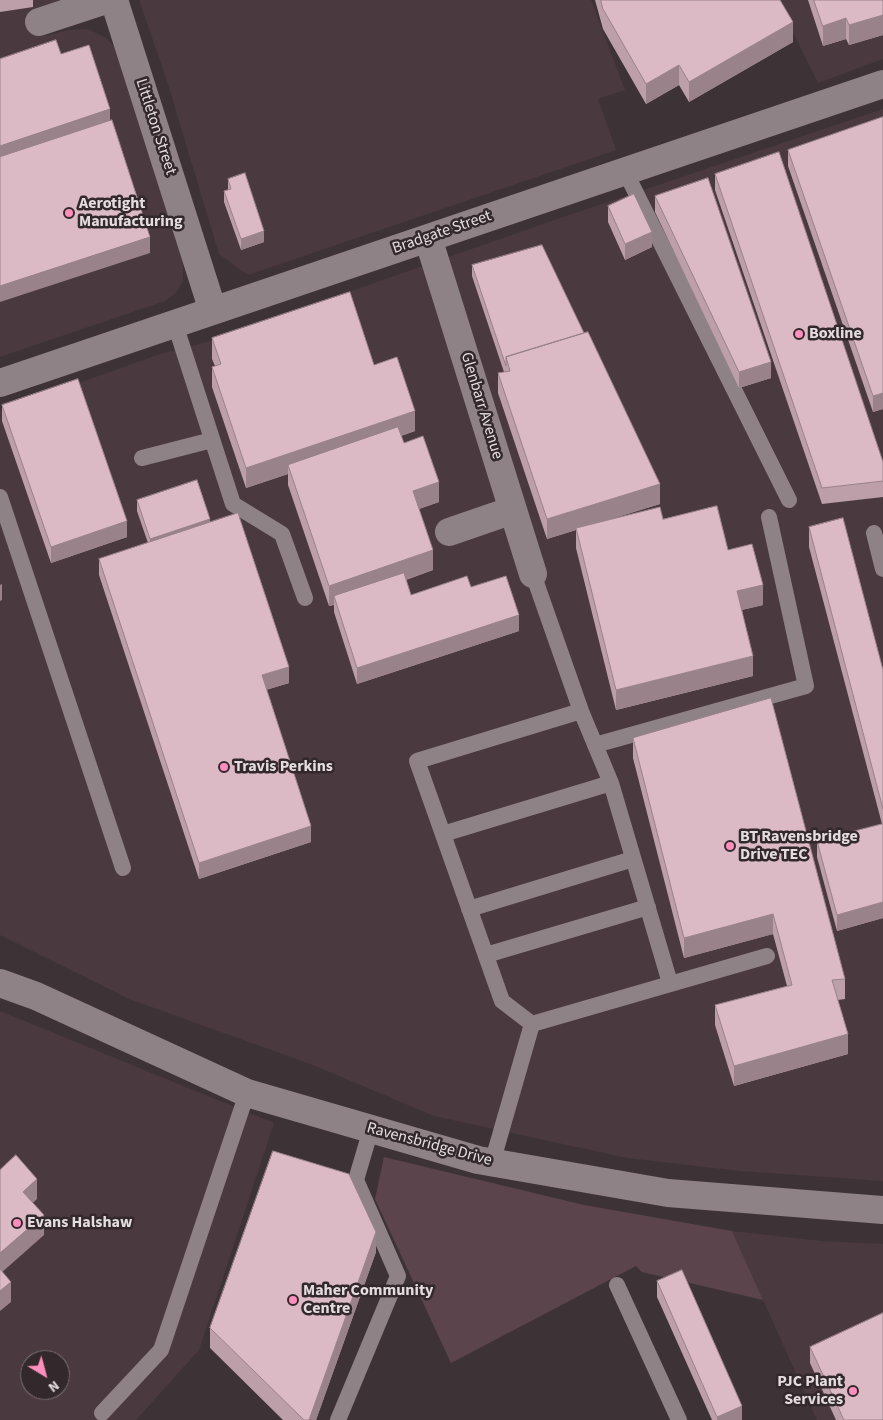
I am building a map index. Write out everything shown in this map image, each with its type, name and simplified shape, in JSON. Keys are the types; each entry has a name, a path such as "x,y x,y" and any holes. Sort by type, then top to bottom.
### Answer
{"street":[{"path":"39,22 106,0"},
{"name":"Littleton Street","path":"114,0 214,311"},
{"name":"Bradgate Street","path":"0,383 883,84"},
{"name":"Glenbarr Avenue","path":"428,238 533,574"},
{"path":"449,532 513,510"},
{"name":"Ravensbridge Drive","path":"0,983 36,996 247,1092 478,1160 668,1192 883,1210"}],"lane":[{"path":"625,171 789,500"},
{"path":"175,324 233,504 282,534 305,598"},
{"path":"142,458 212,440"},
{"path":"0,496 123,868"},
{"path":"595,745 806,686 769,517"},
{"path":"874,533 883,569"},
{"path":"533,574 581,711 611,783 670,984"},
{"path":"532,1024 502,1001 417,761 581,711"},
{"path":"443,834 611,783"},
{"path":"470,908 633,859"},
{"path":"486,955 648,907"},
{"path":"532,1024 767,956"},
{"path":"492,1163 532,1024"},
{"path":"102,1412 161,1350 247,1092"},
{"path":"338,1420 398,1276 356,1180 371,1129"},
{"path":"617,1285 679,1420"}],"shaded area":[{"path":"0,0 66,0 34,9 44,36 68,30 88,29 106,38 121,54 183,264 183,281 176,293 165,301 0,357"},
{"path":"139,0 591,0 625,90 598,99 616,150 248,275 219,254 167,81"},
{"path":"777,0 883,0 883,59 818,83"},
{"path":"883,109 883,1181 740,1171 627,1158 434,1116 313,1065 129,999 0,935 0,411 160,354 200,344 540,225"},
{"path":"0,1011 274,1123 199,1350 136,1420 0,1420"},
{"path":"384,1157 584,1205 732,1231 763,1300 642,1272 636,1266 451,1363 375,1199"},
{"path":"732,1231 822,1241 883,1244 883,1420 817,1420"}],"building":[{"path":"601,0 780,0 793,22 689,82 679,65 646,84 603,9"},
{"path":"814,0 883,0 883,15 849,25 846,18 823,26"},
{"path":"56,40 61,54 89,45 110,109 0,146 0,59"},
{"path":"883,117 883,393 873,396 788,150"},
{"name":"Aerotight Manufacturing","path":"112,120 150,237 0,286 0,157"},
{"name":"Boxline","path":"779,152 883,462 883,481 822,488 715,174"},
{"path":"245,173 264,231 241,239 224,191 231,189 228,179"},
{"name":"Boxline","path":"708,178 771,362 739,372 655,196"},
{"path":"634,194 652,232 625,244 608,206"},
{"path":"542,245 584,333 506,357 506,366 472,265"},
{"path":"350,292 374,365 397,357 415,411 246,468 212,367 221,364 212,338"},
{"path":"588,332 660,484 547,519 498,373 510,371 506,357"},
{"path":"78,379 127,521 51,547 2,405"},
{"path":"398,427 404,443 423,436 439,482 413,491 433,550 329,586 288,465"},
{"path":"197,480 210,519 150,539 137,500"},
{"path":"717,506 728,550 752,544 763,585 737,591 753,656 616,690 576,528 660,507 663,519"},
{"name":"Travis Perkins","path":"238,513 289,667 262,675 311,826 199,863 99,559"},
{"path":"843,518 883,670 883,809 809,527"},
{"path":"404,573 411,595 467,576 471,587 506,576 519,615 357,668 334,596"},
{"name":"BT Ravensbridge Drive TEC","path":"771,698 845,979 832,980 848,1034 734,1066 715,1005 792,985 773,914 684,938 633,738"},
{"path":"883,824 883,902 837,915 817,841"},
{"name":"Maher Community Centre","path":"273,1151 349,1174 376,1232 309,1420 304,1420 210,1328"},
{"name":"Evans Halshaw","path":"16,1155 37,1179 23,1192 44,1215 0,1253 0,1170"},
{"path":"0,1269 11,1282 0,1291"},
{"path":"682,1270 742,1406 717,1417 657,1281"},
{"name":"PJC Plant Services","path":"883,1313 883,1420 844,1420 810,1347"}],"place":[{"name":"Aerotight Manufacturing","path":"69,213"},
{"name":"Boxline","path":"799,334"},
{"name":"Travis Perkins","path":"224,767"},
{"name":"BT Ravensbridge Drive TEC","path":"730,846"},
{"name":"Evans Halshaw","path":"17,1223"},
{"name":"Maher Community Centre","path":"293,1300"},
{"name":"PJC Plant Services","path":"853,1391"}]}
